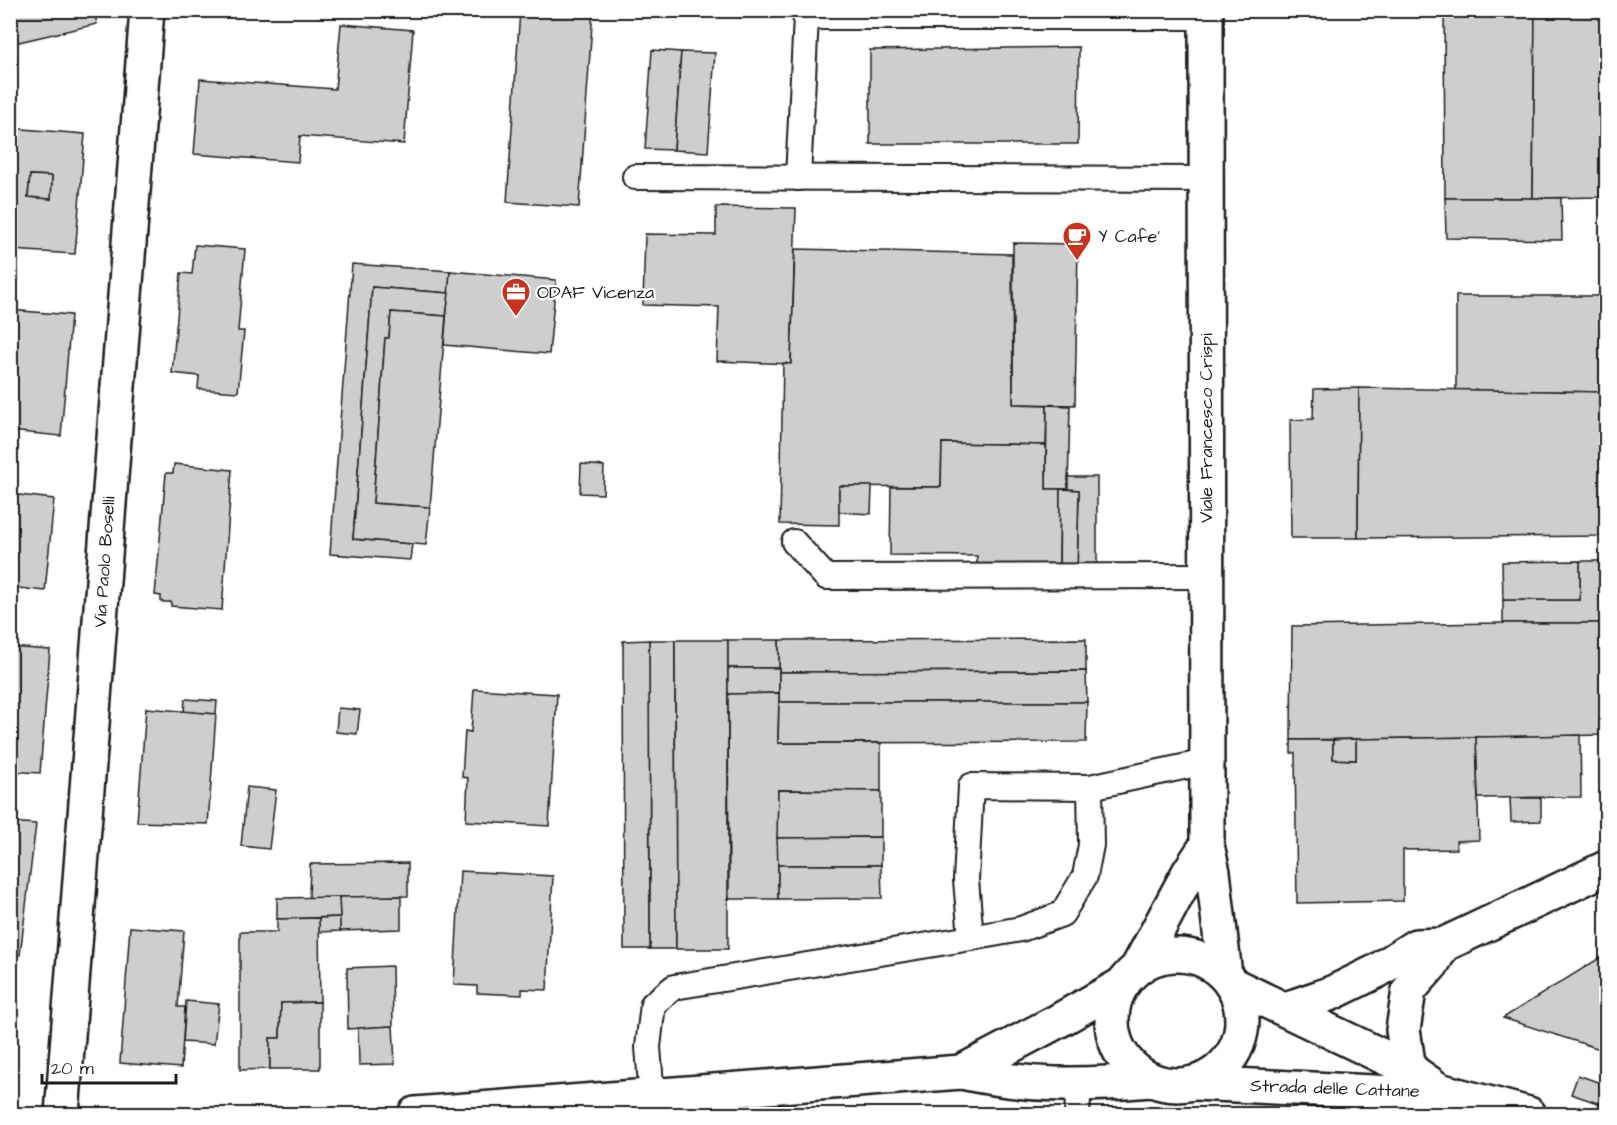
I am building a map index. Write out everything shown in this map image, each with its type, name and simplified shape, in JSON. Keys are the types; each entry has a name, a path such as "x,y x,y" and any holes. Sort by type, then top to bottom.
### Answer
{"street":[{"name":"Via Paolo Boselli","path":"62,1114 147,10"},
{"name":"Viale Francesco Crispi","path":"961,1072 1078,1100 1151,1080 1171,1085 1195,1083 1210,1077 1226,1064 1237,1047 1242,1027 1242,1006 1228,979 1207,845 1206,14"},
{"path":"1151,1080 1134,1069 1121,1053 1113,1034 1113,1013 1130,976 1189,872 1207,845"},
{"path":"1286,1009 1332,993 1377,970 1416,946 1443,945 1606,868"},
{"path":"1409,1069 1403,1030 1408,990 1432,964 1443,945"},
{"path":"415,1114 652,1098 961,1072 1058,1021 1164,956 1184,955 1204,960 1228,979"},
{"name":"Strada delle Cattane","path":"1228,979 1409,1069 1439,1090"},
{"name":"Strada delle Cattane","path":"1195,1083 1393,1093 1439,1090 1529,1114"}],"lane":[{"path":"798,178 806,17 1206,14"},
{"path":"635,177 1206,179"},
{"path":"794,542 826,577 1206,576"},
{"path":"971,938 966,880 971,786 1090,787 1206,762"},
{"path":"652,1098 648,1047 652,1004 674,987 1021,929 1062,914 1085,876 1091,845 1090,787"}],"building":[{"path":"10,10 94,10 97,24 10,44"},
{"path":"520,10 593,10 579,207 507,202"},
{"path":"1444,10 1535,10 1533,198 1445,198"},
{"path":"1535,10 1606,10 1606,197 1533,198"},
{"path":"341,24 413,30 404,144 300,136 298,162 194,154 200,79 335,89"},
{"path":"1079,47 1078,144 870,144 870,50"},
{"path":"652,50 681,52 674,150 645,149"},
{"path":"681,52 715,53 708,152 674,150"},
{"path":"10,128 85,134 75,254 10,250","holes":["30,175 52,176 51,199 28,197"]},
{"path":"30,175 52,176 51,199 28,197"},
{"path":"1445,198 1561,198 1562,240 1446,238"},
{"path":"716,207 796,208 791,364 717,361 719,307 643,305 645,234 716,235"},
{"path":"1013,243 1078,244 1075,405 1013,404"},
{"path":"195,245 245,249 238,331 244,331 238,392 198,389 199,376 172,373 181,273 192,274"},
{"path":"795,249 1012,254 1013,404 1047,405 1046,445 942,443 941,487 839,486 839,525 780,524 783,363 791,364"},
{"path":"352,264 450,271 449,293 372,287 353,539 412,544 410,560 330,554"},
{"path":"450,271 556,280 549,354 444,345"},
{"path":"372,287 449,293 446,316 391,312 389,338 385,338 373,503 430,507 426,545 353,539"},
{"path":"1456,296 1606,296 1606,392 1456,390"},
{"path":"10,310 71,315 61,436 10,431"},
{"path":"391,312 446,316 430,507 373,503 385,338 389,338"},
{"path":"1359,388 1358,538 1291,538 1290,420 1313,419 1314,389"},
{"path":"1359,388 1606,392 1606,536 1358,538"},
{"path":"1047,405 1070,406 1068,489 1046,489"},
{"path":"942,443 1046,445 1046,489 1060,489 1059,567 977,565 977,556 890,555 891,487 941,487"},
{"path":"174,464 232,470 222,610 171,606 171,602 161,602 161,596 155,595 166,473 173,473"},
{"path":"581,464 604,466 603,494 580,493"},
{"path":"1068,477 1097,477 1097,573 1077,573 1079,490 1068,489"},
{"path":"839,486 872,486 871,514 839,512"},
{"path":"1060,489 1079,490 1077,573 1059,573"},
{"path":"10,494 54,499 45,591 10,587"},
{"path":"1580,561 1606,561 1606,623 1503,623 1503,600 1580,600"},
{"path":"1580,561 1580,600 1503,600 1502,562"},
{"path":"1606,623 1606,735 1291,740 1292,626"},
{"path":"1086,639 1086,671 779,672 779,640"},
{"path":"649,640 675,640 676,949 650,949"},
{"path":"649,640 650,949 624,949 623,641"},
{"path":"675,640 728,640 728,949 676,949"},
{"path":"728,640 779,640 779,668 728,668"},
{"path":"10,647 50,650 40,773 10,771"},
{"path":"728,668 779,668 779,693 728,694"},
{"path":"1086,671 1087,702 779,702 779,672"},
{"path":"474,689 557,694 549,826 466,821 468,778 462,777 465,731 471,732"},
{"path":"779,693 778,743 881,743 881,791 778,790 778,899 729,899 728,694"},
{"path":"185,699 217,701 216,714 184,712"},
{"path":"779,702 1087,702 1086,742 778,743"},
{"path":"146,708 216,714 208,824 137,822"},
{"path":"338,708 360,710 357,734 336,732"},
{"path":"1580,735 1581,797 1478,798 1476,737"},
{"path":"1476,737 1479,840 1456,841 1457,849 1403,850 1403,901 1297,903 1295,753 1291,753 1291,740 1333,740 1333,759 1356,760 1356,739"},
{"path":"1356,739 1356,760 1333,759 1333,740"},
{"path":"247,787 276,790 269,849 241,846"},
{"path":"778,790 881,791 881,837 777,838"},
{"path":"1510,798 1541,798 1541,821 1511,822"},
{"path":"10,822 36,824 20,955 10,954"},
{"path":"881,837 881,865 778,865 777,838"},
{"path":"408,863 408,896 309,898 310,864"},
{"path":"778,865 881,865 882,898 778,899"},
{"path":"460,871 553,876 547,990 522,989 522,995 477,993 477,986 454,985"},
{"path":"401,896 401,929 340,931 339,897"},
{"path":"339,897 340,917 277,919 277,898"},
{"path":"340,917 340,931 319,932 319,918"},
{"path":"319,918 320,1002 281,1003 280,1038 270,1038 270,1069 240,1070 240,932 277,932 277,919"},
{"path":"130,927 184,931 178,1007 185,1007 181,1068 120,1063"},
{"path":"1606,954 1606,1051 1503,1018"},
{"path":"392,966 393,1026 348,1029 347,968"},
{"path":"186,1001 219,1004 214,1044 183,1042"},
{"path":"320,1002 320,1069 270,1069 270,1038 280,1038 281,1003"},
{"path":"393,1026 395,1064 359,1065 358,1028"},
{"path":"1578,1075 1606,1085 1606,1106 1571,1094"}],"place":[{"name":"Y Cafe'","path":"1077,262"},
{"name":"ODAF Vicenza","path":"516,318"}]}
